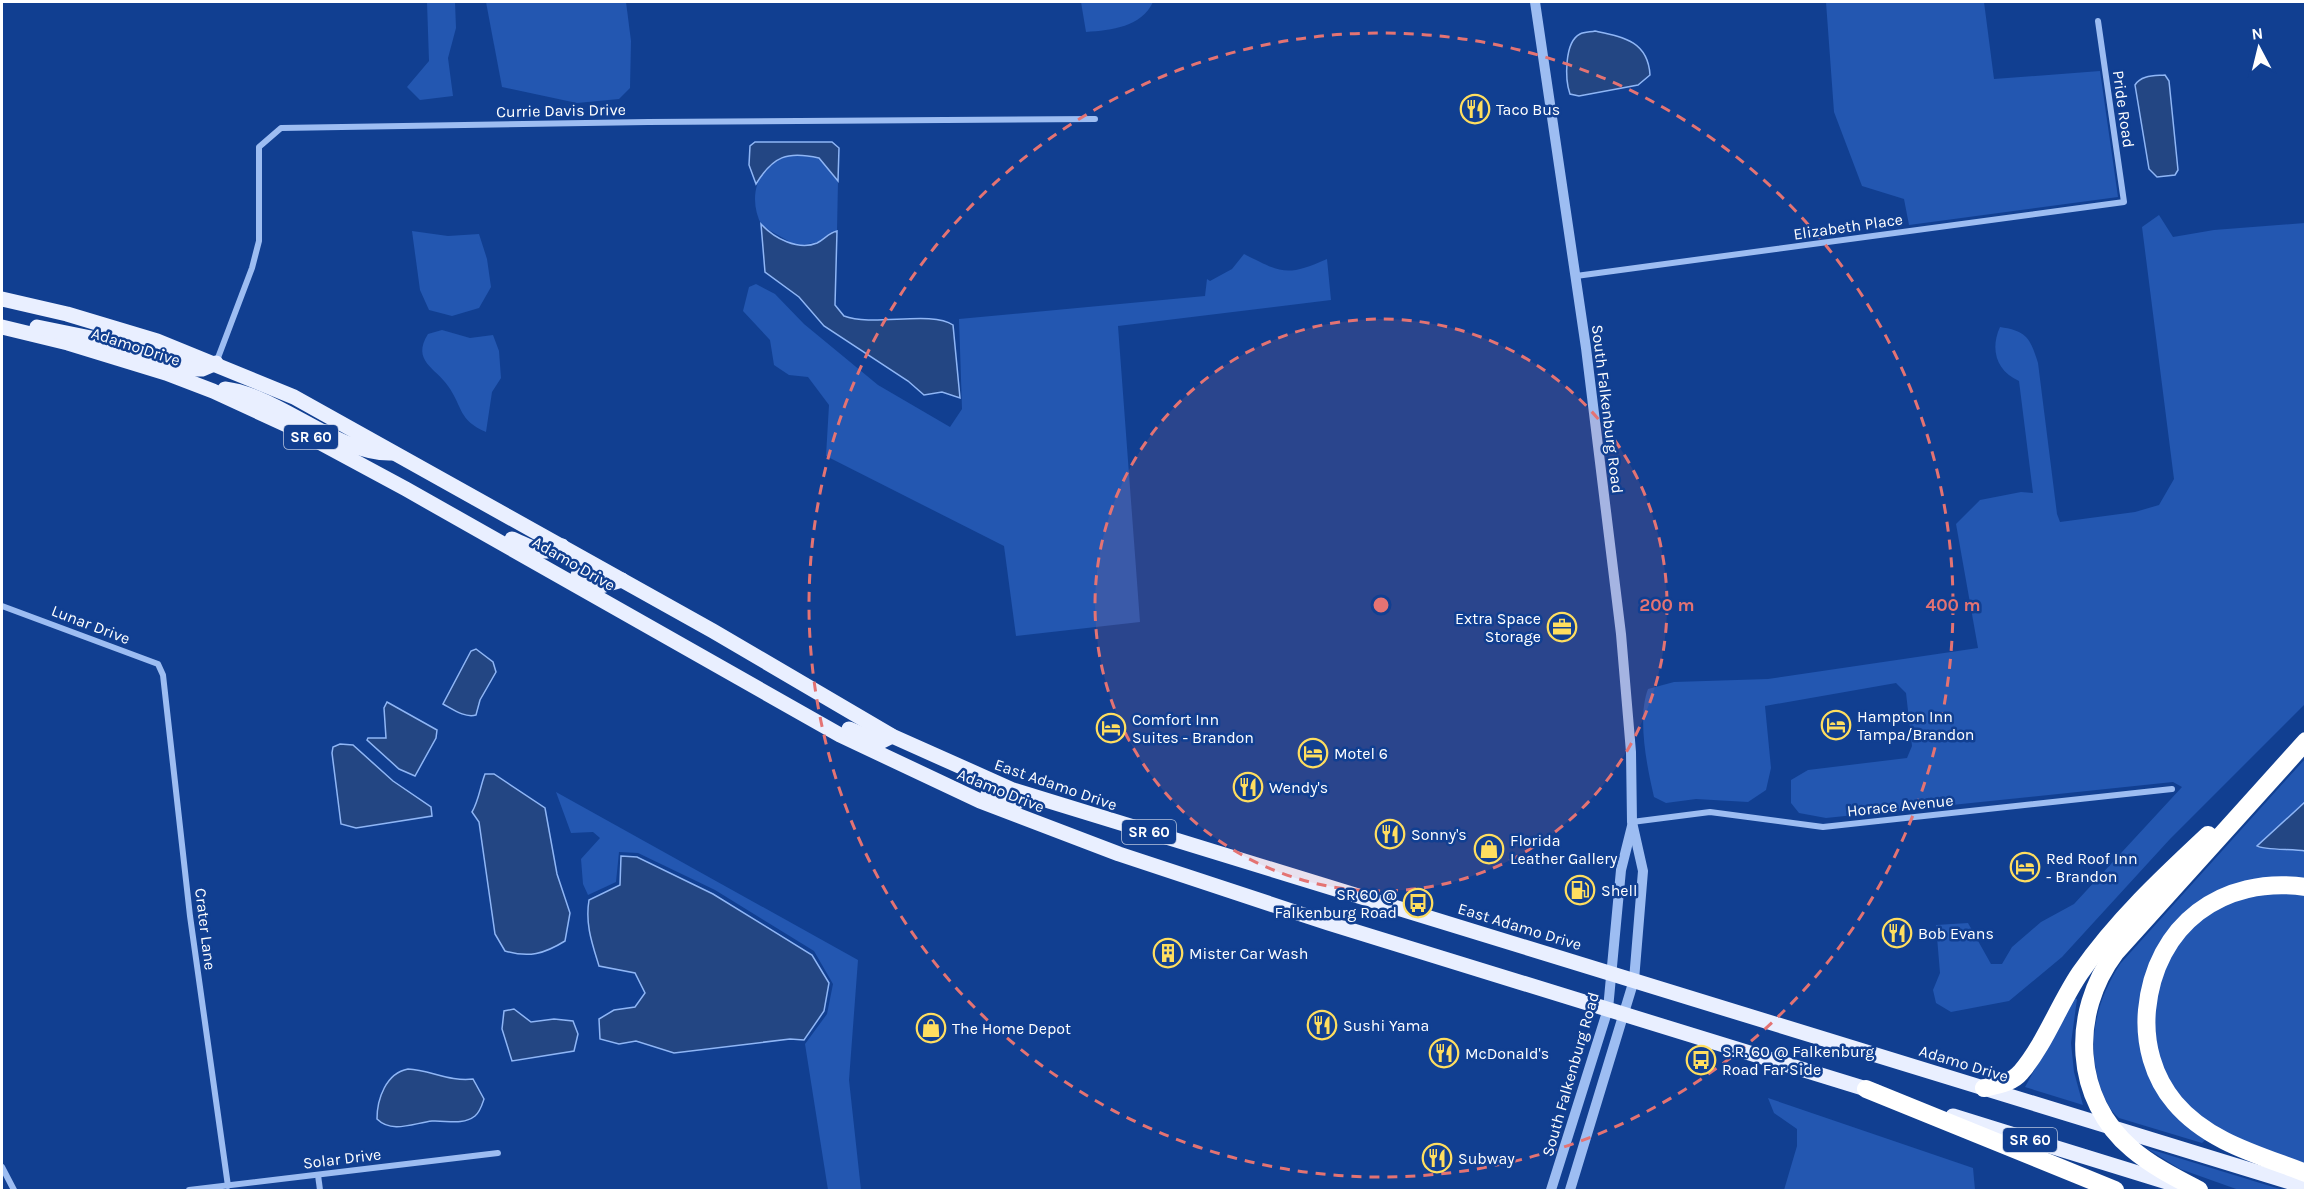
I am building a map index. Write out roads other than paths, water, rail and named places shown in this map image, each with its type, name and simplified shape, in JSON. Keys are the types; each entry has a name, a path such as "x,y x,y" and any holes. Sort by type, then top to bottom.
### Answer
{"highway":[{"path":"2199,1191 2143,1157 2112,1127 2089,1084 2084,1053 2085,1017 2099,978 2125,942 2306,741"},
{"path":"1984,1088 2007,1082 2021,1073 2073,984 2117,925 2170,870 2293,756"},
{"path":"2306,887 2286,884 2249,887 2219,898 2194,914 2173,936 2157,963 2149,990 2146,1039 2156,1072 2174,1102 2192,1120 2222,1141 2306,1173"},
{"path":"1866,1089 2115,1191"}],"main road":[{"name":"Adamo Drive","path":"2,299 115,328 216,363 294,397 562,546"},
{"path":"17,330 31,326 62,330 190,369 202,369 216,363"},
{"name":"Adamo Drive","path":"2,327 117,357 213,391 330,447 881,756 980,801 1119,854 1328,923 1608,1009"},
{"path":"213,391 225,389 246,394 351,444 384,453 398,453"},
{"path":"484,533 511,539 537,551 547,552 562,546"},
{"name":"East Adamo Drive","path":"562,546 892,736 972,774 1030,796 1613,973"},
{"path":"558,575 570,572 601,586 622,580"},
{"path":"732,674 751,675 871,739 886,741 892,736"},
{"path":"881,756 901,757 1004,801 1017,802 1030,796"},
{"name":"Adamo Drive","path":"1613,973 2306,1187"},
{"name":"SR 60","path":"1608,1009 2194,1191"}],"street":[{"name":"South Falkenburg Road","path":"1535,2 1576,276 1622,644 1631,752 1632,822 1642,871 1634,980 1570,1191"},
{"name":"Pride Road","path":"2098,21 2124,202"},
{"name":"Currie Davis Drive","path":"216,363 252,268 259,241 259,147 280,128 648,122 1095,119"},
{"name":"Elizabeth Place","path":"1576,276 2124,202"},
{"name":"Lunar Drive","path":"2,606 158,664 164,675"},
{"name":"Crater Lane","path":"164,675 190,916 228,1186"},
{"name":"Horace Avenue","path":"1632,822 1710,812 1824,827 2172,789"},
{"name":"South Falkenburg Road","path":"1551,1191 1608,1009 1621,870 1632,822"},
{"name":"Solar Drive","path":"189,1191 498,1153"},
{"path":"2,1167 14,1191"},
{"path":"318,1175 320,1191"}],"place":[{"name":"Taco Bus","path":"1475,109"},
{"name":"Extra Space Storage","path":"1562,627"},
{"name":"Hampton Inn Tampa/Brandon","path":"1836,725"},
{"name":"Comfort Inn Suites - Brandon","path":"1111,728"},
{"name":"Motel 6","path":"1313,753"},
{"name":"Wendy's","path":"1248,787"},
{"name":"Sonny's","path":"1390,834"},
{"name":"Florida Leather Gallery","path":"1489,849"},
{"name":"Red Roof Inn - Brandon","path":"2025,867"},
{"name":"Shell","path":"1580,890"},
{"name":"SR 60 @ Falkenburg Road","path":"1418,903"},
{"name":"Bob Evans","path":"1897,933"},
{"name":"Mister Car Wash","path":"1168,953"},
{"name":"Sushi Yama","path":"1322,1025"},
{"name":"The Home Depot","path":"931,1028"},
{"name":"McDonald's","path":"1444,1053"},
{"name":"S.R. 60 @ Falkenburg Road Far Side","path":"1701,1060"},
{"name":"Subway","path":"1437,1158"}]}
